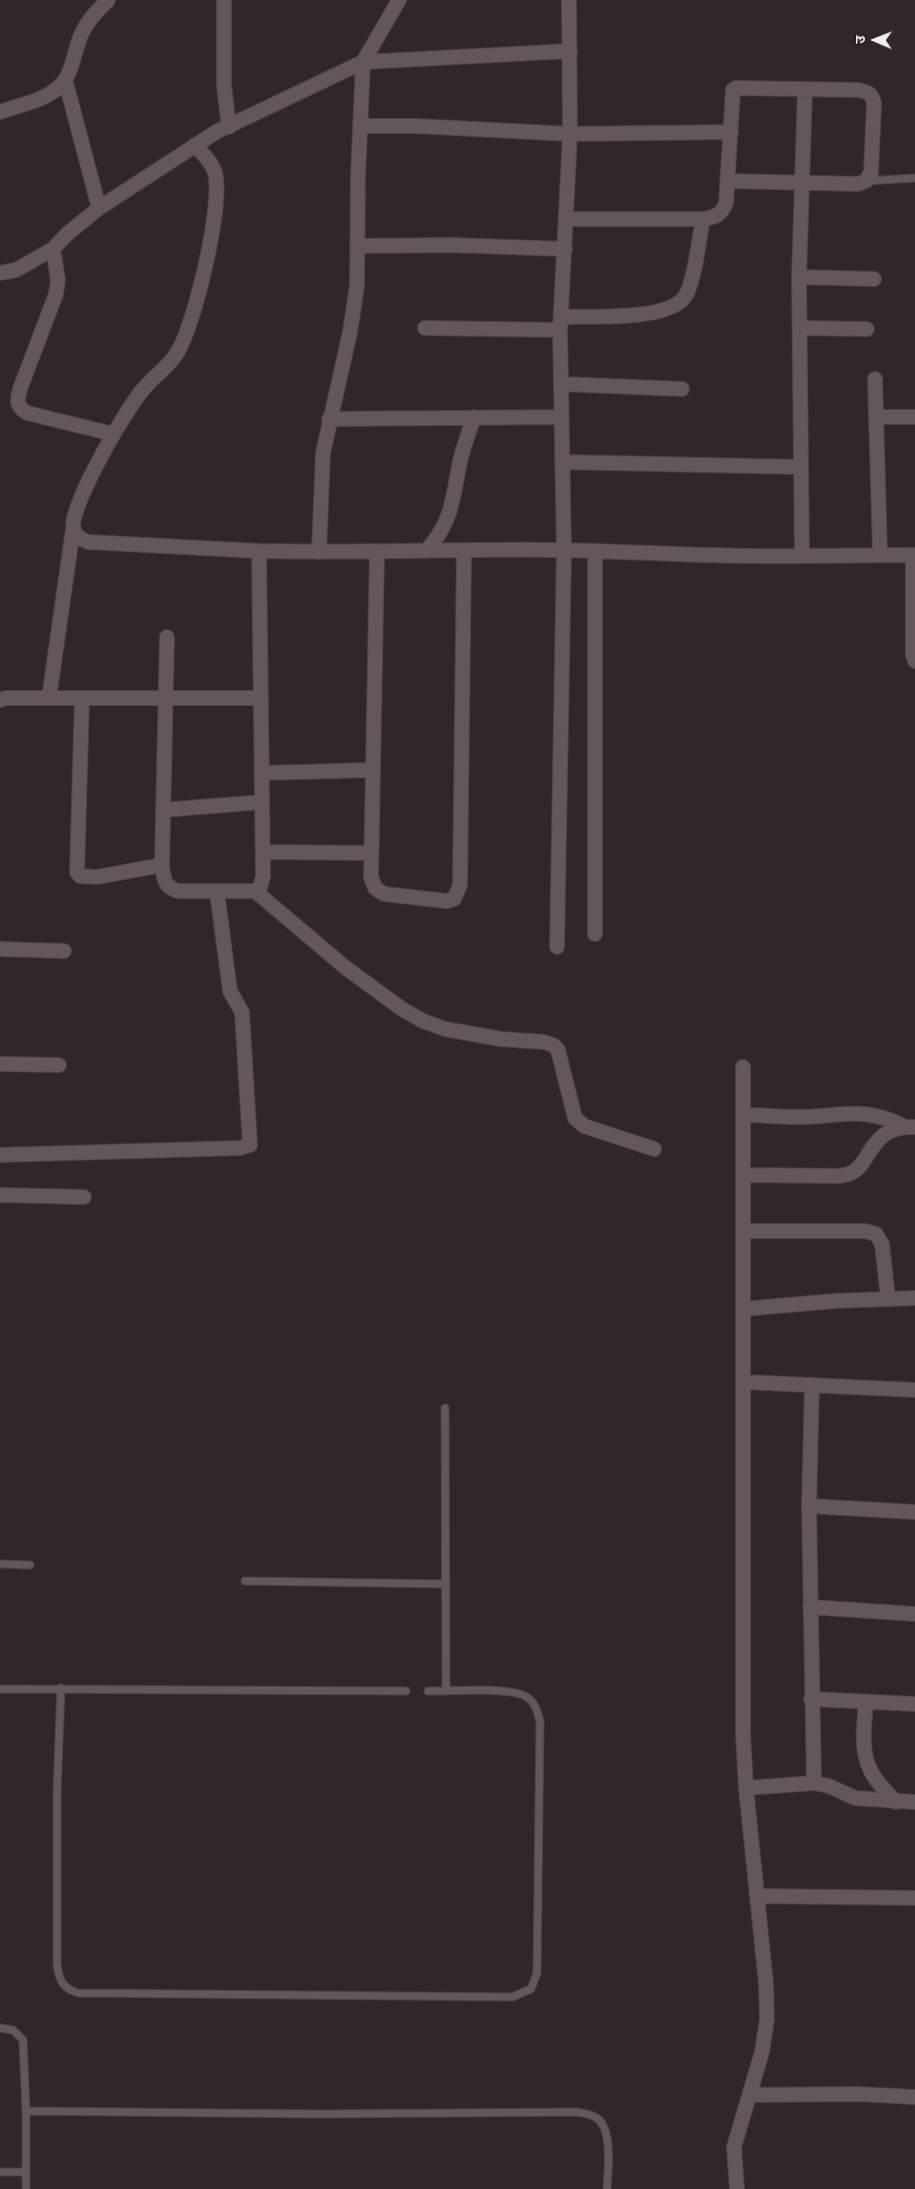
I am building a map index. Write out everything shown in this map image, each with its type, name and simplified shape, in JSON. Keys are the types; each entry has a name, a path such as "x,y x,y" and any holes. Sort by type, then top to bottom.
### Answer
{"street":[{"path":"0,112 47,96 61,86 82,33 93,16 108,0"},
{"path":"224,0 224,86 229,127"},
{"path":"319,552 323,452 353,317 357,286 363,62 399,0"},
{"path":"557,947 564,550 560,324 570,134 568,0"},
{"path":"0,272 16,270 53,249 67,234 99,208 195,145 363,62 570,50"},
{"path":"65,79 99,208"},
{"path":"567,219 703,219 722,214 726,203 729,181 731,94 736,88 858,90 868,92 873,96 871,172 866,181 858,184 729,181"},
{"path":"802,556 799,277 805,90"},
{"path":"360,126 416,126 570,134 731,132"},
{"path":"49,698 77,508 113,434 146,386 176,354 187,332 203,276 218,194 214,170 195,145"},
{"path":"425,328 560,324 651,314 670,309 684,297 692,277 703,219"},
{"path":"358,246 451,245 565,248"},
{"path":"53,249 58,274 56,294 20,389 17,400 19,408 27,414 113,434"},
{"path":"799,277 874,279"},
{"path":"800,328 867,329"},
{"path":"875,379 880,554"},
{"path":"561,384 682,389"},
{"path":"426,551 440,535 445,525 464,444 474,417"},
{"path":"329,420 561,417"},
{"path":"876,417 915,417"},
{"path":"562,462 800,467"},
{"path":"73,529 78,537 88,542 260,551 564,550 743,558 880,554 914,555 912,655 915,661"},
{"path":"167,637 162,865 164,882 170,889 178,891 255,891 260,888 262,883 263,852 260,551"},
{"path":"377,552 371,877 375,888 384,894 446,901 454,899 460,885 464,551"},
{"path":"595,552 595,934"},
{"path":"0,700 6,698 261,698"},
{"path":"82,698 77,872 80,876 97,876 162,865"},
{"path":"262,773 373,770"},
{"path":"163,810 262,802"},
{"path":"263,852 371,853"},
{"path":"255,891 346,968 402,1009 423,1021 445,1029 553,1044 558,1050 575,1118 584,1126 654,1150"},
{"path":"0,1155 240,1148 250,1145 242,1012 230,991 217,892"},
{"path":"0,949 64,951"},
{"path":"0,1064 59,1065"},
{"path":"737,2189 734,2147 762,2052 767,2019 759,1896 746,1788 742,1685 744,1382 743,1067"},
{"path":"744,1115 798,1117 872,1114 910,1127"},
{"path":"744,1176 839,1176 851,1174 860,1166 876,1141 889,1131 910,1127"},
{"path":"0,1195 84,1197"},
{"path":"744,1231 865,1231 876,1234 882,1244 888,1298"},
{"path":"744,1309 888,1298 915,1298"},
{"path":"744,1382 915,1390"},
{"path":"812,1385 809,1506 814,1783"},
{"path":"809,1506 915,1512"},
{"path":"810,1607 915,1614"},
{"path":"811,1699 915,1704"},
{"path":"866,1702 863,1743 866,1761 875,1778 896,1802"},
{"path":"746,1788 814,1783 829,1786 855,1798 915,1802"},
{"path":"759,1896 915,1898"},
{"path":"750,2095 857,2094 915,2098"}],"lane":[{"path":"866,181 915,178"},
{"path":"446,1408 446,1691"},
{"path":"0,1564 30,1566"},
{"path":"245,1581 446,1584"},
{"path":"61,1688 57,1793 57,1964 59,1980 68,1990 78,1993 512,1997 531,1989 537,1973 540,1721 536,1706 525,1696 508,1692 428,1691"},
{"path":"0,1689 406,1691"},
{"path":"0,2028 13,2030 23,2040 26,2111 26,2189"},
{"path":"26,2111 320,2114 577,2112 594,2116 604,2125 608,2140 608,2189"},
{"path":"0,2172 26,2172"}]}
